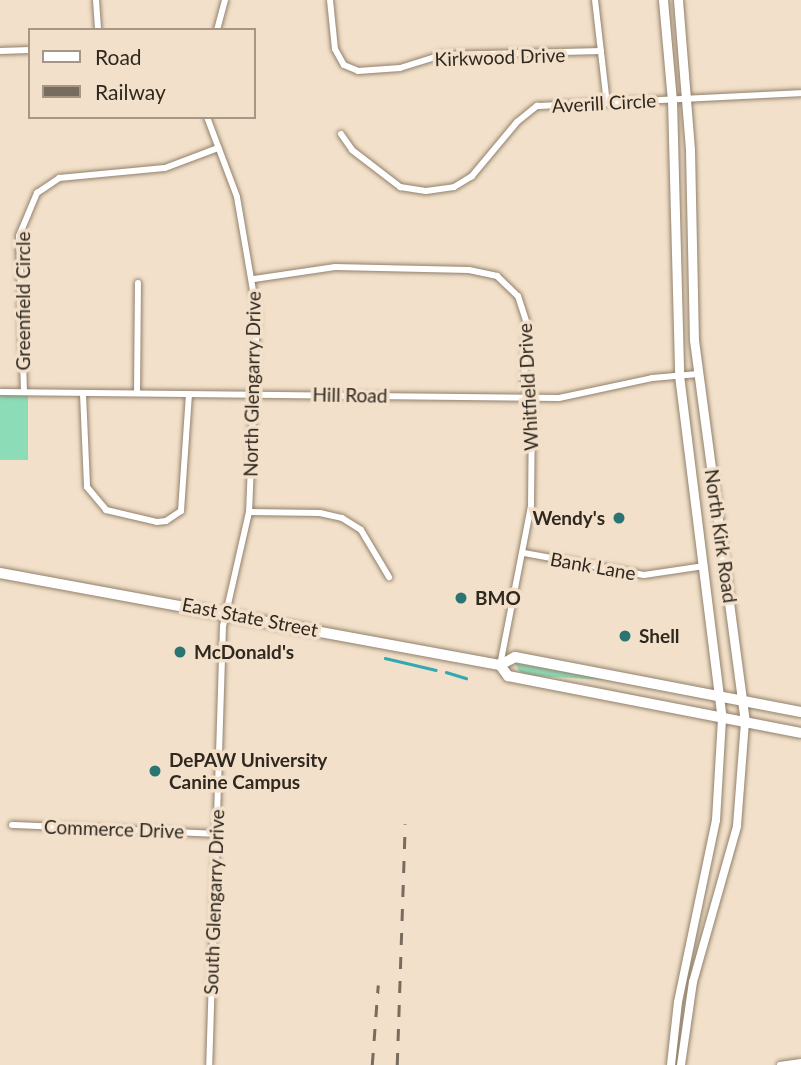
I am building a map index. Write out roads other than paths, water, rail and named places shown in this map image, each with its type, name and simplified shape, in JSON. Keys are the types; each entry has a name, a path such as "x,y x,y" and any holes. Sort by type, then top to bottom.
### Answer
{"main road":[{"name":"North Kirk Road","path":"663,0 672,100 679,375 722,718"},
{"name":"North Kirk Road","path":"678,0 687,99 698,374 745,722"},
{"name":"East State Street","path":"0,573 225,612 500,665 515,657 801,712"},
{"name":"East State Street","path":"500,665 508,676 801,733"}],"street":[{"path":"96,0 98,28"},
{"path":"218,28 225,0"},
{"name":"Kirkwood Drive","path":"330,0 335,49 344,65 358,71 401,68 442,55 601,51"},
{"path":"595,0 607,103"},
{"path":"0,51 28,50"},
{"name":"Averill Circle","path":"341,134 352,150 400,187 443,189 472,176 530,110 607,103 801,93"},
{"name":"North Glengarry Drive","path":"208,119 237,197 254,279 256,394 249,512 225,612"},
{"name":"Greenfield Circle","path":"24,392 19,236 37,193 59,177 166,168 218,148"},
{"name":"Whitfield Drive","path":"254,279 335,267 469,270 497,276 518,296 527,324 524,381 528,397 531,506 524,553 500,665"},
{"path":"137,393 138,283"},
{"name":"Hill Road","path":"0,392 572,396 679,375 698,374"},
{"path":"83,394 87,487 106,510 157,522 166,521 181,511 189,394"},
{"path":"249,512 320,513 342,518 368,538 389,577"},
{"name":"Bank Lane","path":"524,553 644,575 704,566"},
{"name":"South Glengarry Drive","path":"209,1065 225,612"},
{"name":"North Kirk Road","path":"671,1065 719,803 722,718"},
{"name":"North Kirk Road","path":"681,1065 701,954 737,826 745,722"},
{"name":"Commerce Drive","path":"12,825 216,834"},
{"path":"780,1065 801,1062"}],"waterway":[{"path":"385,658 436,670"},
{"path":"446,672 466,678"}],"railway":[{"path":"397,1065 405,824"},
{"path":"372,1065 378,985"}],"place":[{"name":"Wendy's","path":"619,518"},
{"name":"BMO","path":"461,598"},
{"name":"Shell","path":"625,636"},
{"name":"McDonald's","path":"180,652"},
{"name":"DePAW University Canine Campus","path":"155,771"}]}
